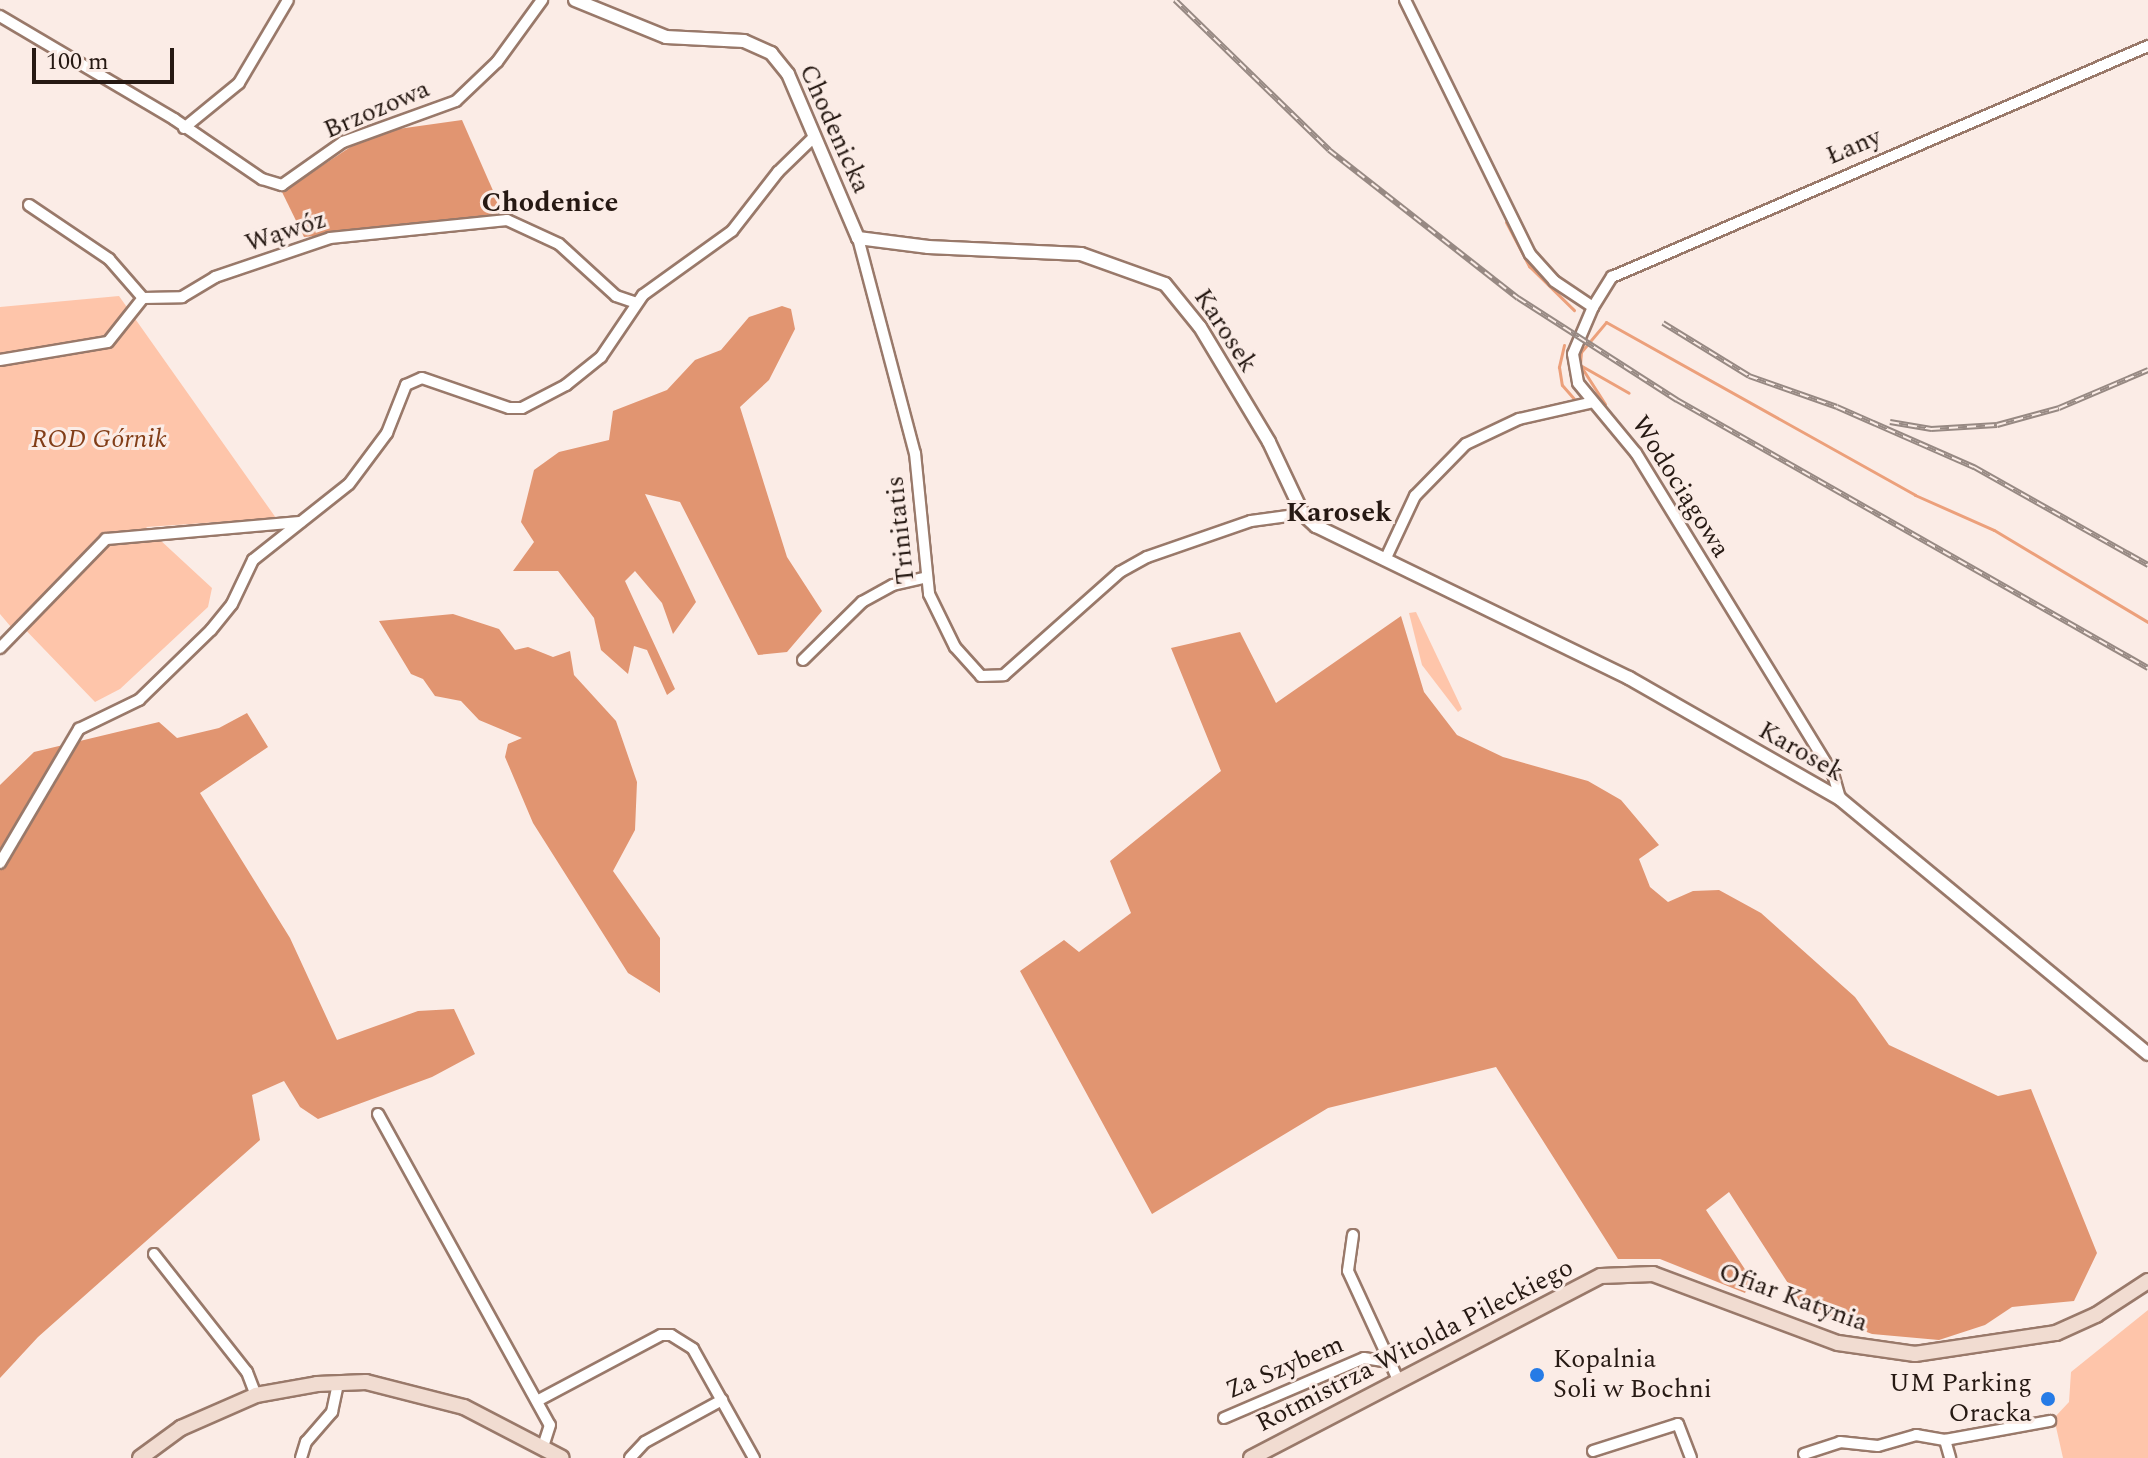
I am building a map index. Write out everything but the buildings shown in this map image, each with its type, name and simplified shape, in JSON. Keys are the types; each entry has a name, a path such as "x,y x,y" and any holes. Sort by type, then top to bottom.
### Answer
{"main road":[{"name":"Ofiar Katynia","path":"1601,1276 1653,1274 1838,1343 1915,1354 2056,1333 2096,1315 2148,1281"},
{"name":"Rotmistrza Witolda Pileckiego","path":"1251,1458 1601,1276"},
{"path":"140,1458 181,1428 256,1395 366,1382 442,1399 562,1458"}],"street":[{"path":"0,16 184,128 239,83 288,0"},
{"name":"Brzozowa","path":"184,128 262,179 282,185 343,142 456,101 497,62 542,0"},
{"name":"Chodenicka","path":"575,0 600,6 666,37 744,41 771,53 788,74 858,238"},
{"path":"1405,0 1530,254 1554,281 1593,307"},
{"name":"Łany","path":"1593,307 1601,287 1620,273 2148,46"},
{"path":"0,863 79,729 155,688 232,604 253,560 349,484 387,433 406,385 413,379 422,378 482,401 522,408 566,385 601,357 636,303 732,231 778,172 814,137"},
{"path":"0,360 108,342 143,298 109,259 29,205"},
{"name":"Wąwóz","path":"143,298 182,297 215,277 330,238 507,220 559,244 616,296 636,303"},
{"name":"Karosek","path":"858,238 1081,254 1165,284 1200,327 1262,429 1303,514 1316,526 1629,678 1840,799 2148,1054"},
{"name":"Trinitatis","path":"858,238 915,455 929,594 955,647 969,667 993,678 1004,675 1120,572 1147,557 1251,521 1303,514"},
{"name":"Wodociągowa","path":"1593,307 1573,364 1578,383 1636,453 1833,774 1840,799"},
{"path":"1385,560 1415,496 1466,444 1519,419 1593,402"},
{"path":"0,648 106,539 302,522"},
{"path":"803,660 862,602 893,585 927,577"},
{"path":"378,1114 550,1425 543,1447"},
{"path":"1353,1235 1348,1271 1399,1382"},
{"path":"154,1254 247,1372 256,1395"},
{"path":"537,1401 661,1335 681,1339 693,1349 754,1458"},
{"name":"Za Szybem","path":"1224,1418 1364,1358 1390,1362"},
{"path":"301,1458 306,1442 332,1412 338,1383"},
{"path":"630,1458 645,1442 722,1400"},
{"path":"1804,1454 1852,1441 1878,1452 1916,1435 1945,1440 2050,1421"},
{"path":"1593,1451 1678,1424 1691,1458"},
{"path":"1945,1440 1950,1458"}],"green space":[{"name":"ROD Górnik","path":"119,296 276,518 146,527 212,588 208,607 120,689 95,702 17,621 11,627 0,614 0,307"},
{"path":"1416,612 1462,709 1458,712 1422,665 1409,613"},
{"path":"2148,1310 2148,1458 2063,1458 2054,1418 2069,1402 2071,1372"}],"shaded area":[{"path":"462,120 498,202 497,220 304,237 282,192 358,142 398,129"},
{"path":"782,306 791,309 795,329 769,380 740,407 787,557 822,611 787,652 758,655 680,502 645,494 696,602 673,634 662,603 635,571 625,581 675,689 667,695 647,650 634,646 628,674 601,650 594,618 558,571 513,571 534,542 521,522 534,470 559,452 609,440 613,411 667,390 695,360 721,350 749,317"},
{"path":"453,614 499,629 515,650 528,647 553,657 570,651 574,675 616,721 637,782 635,830 613,871 660,938 660,993 628,973 533,823 505,757 508,744 522,738 479,720 461,701 435,696 423,679 411,674 379,621"},
{"path":"1401,616 1424,692 1457,735 1503,757 1588,781 1621,800 1659,845 1639,859 1650,887 1668,902 1693,891 1719,890 1761,913 1855,997 1889,1045 1998,1096 2031,1089 2097,1253 2074,1301 2012,1307 1985,1325 1939,1340 1872,1334 1804,1308 1729,1192 1706,1210 1752,1280 1745,1293 1660,1259 1618,1259 1496,1067 1328,1108 1152,1214 1020,971 1064,940 1079,952 1131,913 1110,861 1221,771 1171,648 1240,632 1276,703"},
{"path":"247,713 268,747 200,793 290,938 337,1040 418,1011 454,1009 475,1054 432,1077 318,1119 300,1107 284,1081 252,1095 260,1140 38,1337 0,1378 0,785 34,752 159,722 177,738 219,728"}],"waterway":[{"path":"1506,222 1529,266 1574,310"},
{"path":"1605,404 1580,365 1581,352 1606,322 1915,495 1994,530 2148,622"},
{"path":"1564,345 1559,367 1562,385 1574,399"},
{"path":"1580,365 1629,393"}],"railway":[{"path":"1175,0 1329,150 1518,298 1677,400 2148,668"},
{"path":"1663,323 1749,376 1837,407 1974,467 2148,565"},
{"path":"1890,422 1931,429 1997,425 2059,408 2148,370"}],"place":[{"name":"Kopalnia Soli w Bochni","path":"1537,1375"},
{"name":"UM Parking Oracka","path":"2048,1399"}],"district":[{"name":"Chodenice","path":"550,203"},
{"name":"Karosek","path":"1339,513"}]}
